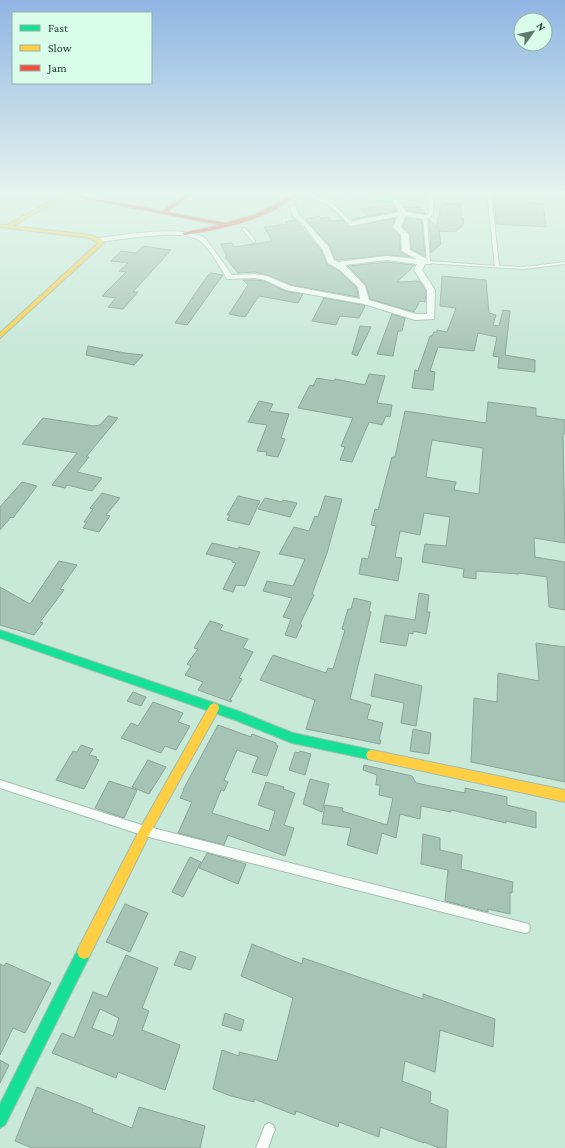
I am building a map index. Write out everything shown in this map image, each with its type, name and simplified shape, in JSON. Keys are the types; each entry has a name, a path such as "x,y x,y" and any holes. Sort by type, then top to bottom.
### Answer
{"street":[{"path":"0,336 98,246"},
{"path":"206,246 230,277 255,276 267,278 289,288 365,302 415,317 430,318 431,290 418,270 425,262"},
{"path":"323,246 331,261 342,266 359,282 363,289 365,302"},
{"path":"406,246 406,251 425,262"},
{"path":"337,264 387,258 425,262"},
{"path":"0,634 214,708 292,738 565,796"},
{"path":"0,1120 145,831 214,708"}],"lane":[{"path":"425,246 425,262 524,268 565,263"},
{"path":"494,246 496,267"},
{"path":"0,784 145,831 525,928"},
{"path":"262,1148 269,1129"}],"building":[{"path":"143,246 171,250 133,292 138,292 123,309 108,307 116,298 102,296 126,272 119,271 128,263 111,261 121,251 136,253"},
{"path":"222,246 233,246 234,247 243,246 317,246 321,250 327,264 339,271 357,288 358,297 291,285 267,275 255,272 238,273 225,257 227,257"},
{"path":"329,246 400,246 400,251 410,257 387,255 338,260 335,259"},
{"path":"411,246 424,246 425,256 411,249"},
{"path":"431,246 439,246 431,253"},
{"path":"387,262 415,265 397,282 419,281 426,290 425,302 420,301 414,312 370,299 366,285 348,266"},
{"path":"211,273 223,275 187,325 175,323 208,275"},
{"path":"442,276 486,280 489,313 496,315 493,325 499,326 503,310 510,311 505,355 535,360 535,372 498,368 499,357 493,356 497,337 478,333 474,351 438,347 430,371 435,372 433,390 412,388 415,370 418,371 430,336 432,336 434,332 437,332 437,330 447,332 456,308 440,306"},
{"path":"243,280 265,281 285,291 303,294 298,303 259,296 245,317 229,314 248,285"},
{"path":"324,298 365,306 359,318 340,316 336,325 312,321"},
{"path":"392,314 405,318 402,331 398,331 393,356 377,354"},
{"path":"360,326 371,327 357,356 352,354"},
{"path":"88,346 143,355 134,365 86,355"},
{"path":"369,374 385,376 377,403 392,405 390,417 386,416 382,425 369,422 352,462 340,460 345,447 341,446 353,418 298,408 310,385 313,386 317,378 334,381 335,379 365,385"},
{"path":"259,401 273,404 269,411 289,414 281,438 285,439 278,457 266,455 267,452 257,451 267,425 248,422"},
{"path":"488,402 536,408 536,416 565,420 565,434 563,434 565,543 534,538 535,557 565,562 565,610 549,607 547,577 519,573 476,571 476,579 463,577 464,569 422,562 425,544 446,546 450,517 424,513 420,535 400,531 395,557 402,558 398,581 359,574 362,558 368,559 376,526 371,525 375,509 378,510 392,457 395,457 405,411 486,423","holes":["432,440 483,448 479,494 454,490 456,482 426,477"]},
{"path":"108,416 118,418 86,457 89,457 77,472 102,478 92,491 67,485 65,488 52,485 77,453 22,444 43,418 94,426 100,425"},
{"path":"22,482 37,486 13,518 11,517 0,530 0,507"},
{"path":"102,493 120,498 106,515 110,516 99,532 83,528 87,522 84,522 93,509 90,508"},
{"path":"238,496 260,501 249,525 227,520 230,515 227,515"},
{"path":"325,496 342,499 327,553 312,594 314,595 300,624 302,625 296,638 285,635 291,619 283,617 292,598 263,591 267,581 293,586 305,559 279,554 294,527 309,531 315,516 318,517"},
{"path":"265,498 282,502 283,500 297,503 290,517 258,509"},
{"path":"212,543 260,552 245,586 236,585 233,592 223,589 236,563 232,562 232,560 206,554"},
{"path":"59,561 77,565 60,589 64,590 40,622 43,623 34,635 0,625 0,587 30,604"},
{"path":"419,593 429,595 427,612 430,612 426,634 413,631 413,634 409,633 406,646 380,642 385,615 415,620"},
{"path":"354,598 371,602 369,611 371,612 350,699 371,705 367,719 383,723 379,740 381,740 380,744 306,729 315,700 260,680 273,655 326,673 328,668 333,669 345,630 342,629 348,609 351,609"},
{"path":"210,621 223,625 220,630 248,639 243,648 253,652 239,678 242,679 230,700 232,701 231,702 198,690 203,682 185,675 191,666 187,664 198,649 194,648"},
{"path":"536,643 565,647 565,782 471,762 474,698 497,702 498,673 539,681"},
{"path":"375,674 422,686 416,726 401,723 404,703 371,696"},
{"path":"133,692 146,697 141,706 127,701"},
{"path":"153,702 183,713 178,722 190,726 176,750 165,746 161,753 121,738 131,723 138,726"},
{"path":"218,725 251,737 252,734 276,743 278,746 267,776 252,772 258,757 237,750 224,780 228,782 224,791 221,790 212,813 269,831 275,811 258,805 266,782 284,787 283,789 295,793 284,825 294,828 285,856 228,835 224,845 178,833 192,802 180,798"},
{"path":"413,729 431,733 429,754 410,751"},
{"path":"81,745 93,749 89,755 97,757 96,759 99,760 84,789 56,780 73,751 77,752"},
{"path":"300,751 311,754 305,775 289,770 295,752 299,753"},
{"path":"148,760 166,767 149,794 132,787"},
{"path":"364,765 412,776 416,783 465,793 465,788 507,797 507,805 536,812 536,828 506,821 506,823 451,810 451,812 421,806 420,819 400,814 396,838 382,833 377,854 347,845 351,828 322,824 325,805 343,808 342,811 387,825 393,798 379,795 380,785 376,785 377,775 363,770"},
{"path":"310,779 329,784 322,812 303,804"},
{"path":"109,781 137,790 124,818 95,808"},
{"path":"423,834 440,838 440,850 462,855 461,869 513,882 512,893 510,892 510,914 488,909 488,912 445,901 448,870 421,864"},
{"path":"207,853 246,864 238,884 199,868"},
{"path":"190,857 201,862 183,897 172,892"},
{"path":"125,904 148,913 130,952 106,942"},
{"path":"252,944 302,964 303,958 423,999 423,994 495,1019 493,1047 440,1030 435,1072 405,1061 402,1081 431,1092 430,1103 448,1110 446,1148 439,1148 380,1127 379,1137 339,1122 338,1127 296,1111 295,1115 254,1099 254,1102 213,1089 222,1050 239,1056 239,1052 277,1061 293,998 241,976"},
{"path":"180,951 196,957 191,970 174,965"},
{"path":"126,955 158,968 142,1008 149,1011 142,1030 180,1045 165,1090 118,1072 116,1078 52,1053 62,1033 74,1038 93,992 107,997","holes":["100,1009 119,1018 113,1036 92,1028"]},
{"path":"6,963 51,983 25,1033 13,1028 0,1055 0,964 4,966"},
{"path":"225,1013 244,1020 241,1031 222,1025"},
{"path":"0,1060 9,1065 0,1083"},
{"path":"37,1087 93,1109 92,1112 132,1128 139,1107 205,1126 200,1148 32,1148 15,1141"}],"traffic: fast":[{"path":"0,634 238,716 292,738 372,755"},
{"path":"0,1120 84,952"}],"traffic: slow":[{"path":"0,336 98,246"},
{"path":"84,952 145,831 214,708"},
{"path":"372,755 565,796"}]}
